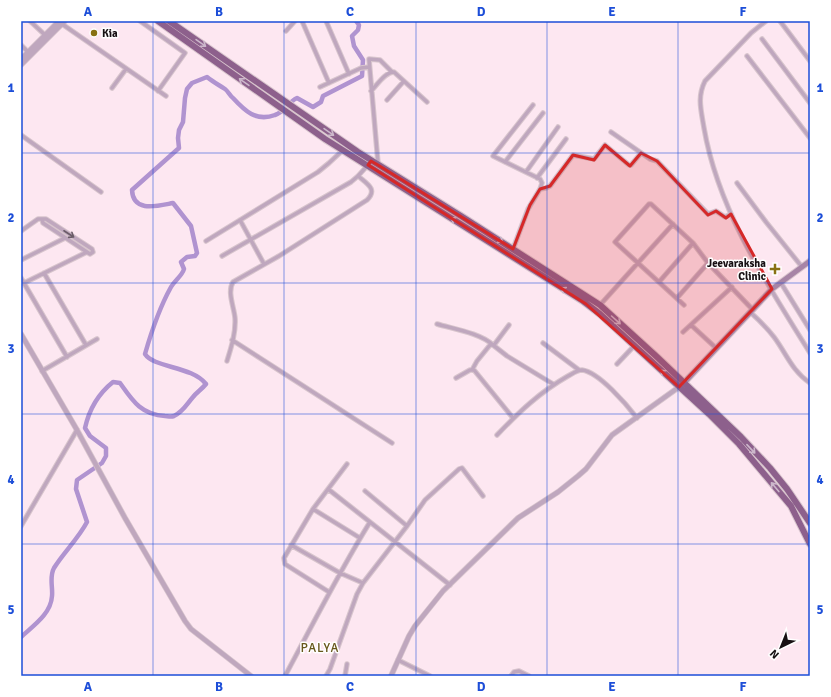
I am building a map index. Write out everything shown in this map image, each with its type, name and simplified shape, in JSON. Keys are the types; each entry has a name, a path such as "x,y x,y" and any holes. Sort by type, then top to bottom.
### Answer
{"highway":[{"path":"158,21 343,150 369,163 378,164 600,305 681,385"},
{"path":"169,21 297,110 369,163 583,301 600,314 634,346 741,437 770,468 794,504 810,523"},
{"path":"794,504 810,544"}],"main road":[{"path":"681,385 776,286 810,261"}],"street":[{"path":"30,21 45,35"},
{"path":"140,21 185,53 158,91"},
{"path":"286,31 295,21"},
{"path":"302,21 329,83"},
{"path":"326,21 349,74"},
{"path":"766,21 751,33 705,80 700,90 701,110 708,149 718,182 738,230 776,286 810,330"},
{"path":"780,21 810,61"},
{"path":"21,59 39,44 45,35 62,22"},
{"path":"21,65 39,44 62,22"},
{"path":"62,22 166,96"},
{"path":"762,38 810,103"},
{"path":"21,45 28,52"},
{"path":"747,56 810,138"},
{"path":"320,87 365,67 369,59 376,59 394,72 427,102"},
{"path":"365,67 371,91 378,164"},
{"path":"112,88 126,69"},
{"path":"371,91 387,74 392,72"},
{"path":"387,100 404,81"},
{"path":"513,249 528,209 540,190 542,183 537,178 493,156 532,105"},
{"path":"505,162 543,113"},
{"path":"526,172 558,127"},
{"path":"611,132 650,159 657,161 708,214 716,211 725,217 731,214"},
{"path":"21,135 101,192"},
{"path":"537,178 566,138"},
{"path":"540,190 550,186 573,154 594,159 605,145 629,165 631,165 641,153"},
{"path":"206,241 297,183 318,172 343,150"},
{"path":"222,256 342,188 358,176 369,163"},
{"path":"227,361 235,320 231,286 236,280 367,200 372,194 372,190 358,176"},
{"path":"737,183 766,222 802,266"},
{"path":"684,305 615,241 649,204 651,204 693,243 708,263 732,287 774,336 793,367 810,383"},
{"path":"21,231 38,219 42,219 46,219 93,250 91,254 43,223 42,219"},
{"path":"240,220 264,264"},
{"path":"600,305 673,224"},
{"path":"21,260 65,238"},
{"path":"659,282 693,243"},
{"path":"24,283 87,252"},
{"path":"677,298 708,263"},
{"path":"44,273 86,345"},
{"path":"21,278 67,357"},
{"path":"776,286 810,353"},
{"path":"683,332 732,287"},
{"path":"437,324 485,340 507,356 554,384"},
{"path":"456,378 472,370 477,361 490,345 493,345 509,325"},
{"path":"691,325 716,348"},
{"path":"21,334 185,621 191,629 251,676"},
{"path":"42,371 97,339"},
{"path":"232,340 392,443"},
{"path":"543,343 579,370 588,371 600,380 624,401 637,418"},
{"path":"617,364 634,346"},
{"path":"472,370 477,372 513,418"},
{"path":"497,435 513,418 542,392 579,370"},
{"path":"391,676 415,626 450,585 518,518 558,492 586,469 612,436 681,385"},
{"path":"21,526 77,430"},
{"path":"329,592 285,564 284,558 313,509 347,464"},
{"path":"326,676 330,669 354,600 363,583 407,526 427,497 462,468 483,496"},
{"path":"328,489 450,585"},
{"path":"365,491 407,526"},
{"path":"313,509 360,538"},
{"path":"285,676 329,592 370,522"},
{"path":"291,545 340,573 363,583"},
{"path":"398,660 430,676"},
{"path":"346,676 347,664"},
{"path":"511,676 514,672 519,671 528,676"}],"highlighted area":[{"path":"605,145 630,166 641,153 657,161 708,215 716,211 726,218 731,214 772,289 679,387 586,304 368,165 371,161 378,165 513,249 530,205 540,189 550,186 573,155 594,160"}],"waterway":[{"path":"21,637 45,614 51,602 51,578 54,568 87,522 76,489 77,480 102,463 106,456 106,448 90,436 85,428 89,415 99,397 113,382 120,383 133,401 143,410 157,415 173,416 182,410 206,384 200,378 192,374 156,362 145,354 153,328 164,302 174,282 184,269 181,262 187,257 195,256 197,253 191,226 173,203 153,206 141,205 133,197 132,190 179,148 178,138 179,130 183,122 185,98 187,89 192,83 207,77 226,90 251,114 262,117 278,114 297,98 313,107 321,102 323,96 362,76 363,60 354,46 352,36 358,30 359,25 356,21"}],"place":[{"name":"Kia","path":"94,33"},
{"name":"Jeevaraksha Clinic","path":"775,269"}],"district":[{"name":"PALYA","path":"320,648"}]}
